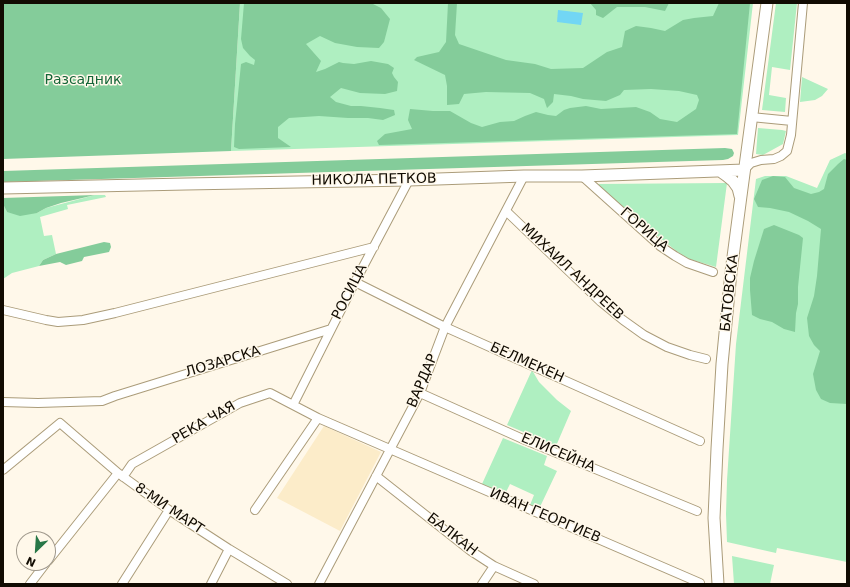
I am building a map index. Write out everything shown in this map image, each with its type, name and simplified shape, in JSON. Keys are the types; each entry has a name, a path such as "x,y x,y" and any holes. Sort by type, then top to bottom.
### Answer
{"street":[{"name":"БАТОВСКА","path":"718,584 714,518 717,441 723,356 740,196 767,3"},
{"path":"744,170 751,163 774,159 787,151 791,135 803,3"},
{"path":"751,117 792,120"},
{"name":"НИКОЛА ПЕТКОВ","path":"3,188 190,183 409,180 524,176 582,176 744,170"},
{"path":"720,171 733,181 738,188 740,196"},
{"name":"ВАРДАР","path":"319,584 420,393 445,327 524,176"},
{"name":"ГОРИЦА","path":"582,176 660,246 687,263 713,272"},
{"name":"РОСИЦА","path":"293,405 355,282 409,180"},
{"name":"МИХАИЛ АНДРЕЕВ","path":"506,211 601,302 623,320 644,335 667,347 706,359"},
{"path":"3,310 58,322 84,320 374,247"},
{"name":"БЕЛМЕКЕН","path":"355,282 445,327 700,441"},
{"name":"ЛОЗАРСКА","path":"3,402 38,403 102,401 331,329"},
{"name":"РЕКА ЧАЯ","path":"56,551 132,464 240,403 270,393 293,405"},
{"name":"ЕЛИСЕЙНА","path":"420,393 525,440 697,511"},
{"path":"293,405 318,418 391,450"},
{"path":"255,510 318,418"},
{"name":"8-МИ МАРТ","path":"3,470 60,423 121,475 169,510 287,584"},
{"name":"ИВАН ГЕОРГИЕВ","path":"391,450 700,583"},
{"name":"БАЛКАН","path":"376,476 471,551 494,566 534,584"},
{"path":"122,584 169,510"},
{"path":"211,584 229,549"},
{"path":"482,584 494,566"},
{"name":"РЕКА ЧАЯ","path":"30,584 40,571"}],"shaded area":[{"path":"324,426 381,452 340,531 277,498"}],"green space":[{"name":"Разсадник","path":"3,3 240,3 231,151 3,159"},
{"path":"240,3 753,3 738,135 231,151"},
{"path":"244,3 371,3 381,8 390,19 384,42 379,48 357,47 335,43 320,36 306,44 321,61 316,72 339,62 354,64 371,61 388,64 394,68 392,73 398,82 397,91 385,94 360,93 341,88 330,97 336,102 351,106 394,110 395,115 383,120 319,116 289,118 278,127 278,138 291,147 239,149 234,147 241,64 246,62 254,65 255,60 243,48 241,39"},
{"path":"448,3 457,3 455,35 459,44 506,60 535,64 551,69 583,68 607,52 622,47 625,31 636,26 665,31 683,20 713,16 719,3 750,3 737,134 379,145 377,141 385,134 412,129 408,120 410,109 450,111 471,123 482,127 500,122 514,121 536,112 556,116 564,110 570,108 586,106 601,109 636,107 650,112 660,119 677,122 696,109 699,100 697,95 679,91 651,89 624,90 620,95 606,101 554,94 553,102 547,108 544,99 530,93 486,92 464,94 459,104 447,105 447,86 445,75 414,60 417,57 439,52 446,42"},
{"path":"590,3 669,3 665,11 645,7 617,7 603,18 596,15 596,10"},
{"path":"776,3 797,3 790,70 772,67 769,95 786,98 785,112 762,110"},
{"path":"802,77 828,89 822,96 815,100 800,102"},
{"path":"758,128 786,131 783,144 763,155 756,154"},
{"path":"725,148 732,149 734,153 733,156 723,160 3,182 3,171"},
{"path":"845,153 847,154 847,562 777,548 776,553 727,542 726,514 736,344 756,179 765,176 786,176 817,188 830,160"},
{"path":"844,159 847,160 847,404 830,403 821,399 816,390 813,374 820,351 814,345 809,336 807,318 814,296 821,229 789,212 758,207 754,199 762,180 773,176 785,177 794,188 811,194 819,192 824,189 828,174"},
{"path":"727,183 716,267 689,259 679,253 595,184"},
{"path":"95,195 105,195 106,197 67,205 68,209 40,217 44,236 52,235 56,254 43,260 39,266 12,273 3,279 3,204 7,212 37,213 46,208"},
{"path":"95,195 61,203 37,213 20,216 7,212 3,204 3,198"},
{"path":"774,225 803,238 795,332 784,329 772,322 752,315 750,278 754,261 764,229"},
{"path":"104,242 110,243 111,247 109,252 84,257 82,261 66,265 60,262 39,266 43,260 56,254"},
{"path":"532,370 539,382 557,400 571,411 556,446 507,425"},
{"path":"503,438 547,456 544,465 557,471 539,509 530,505 534,495 510,484 505,494 482,484"},
{"path":"732,556 774,565 770,584 734,584"}],"water":[{"path":"558,10 583,13 581,25 557,22"}]}
